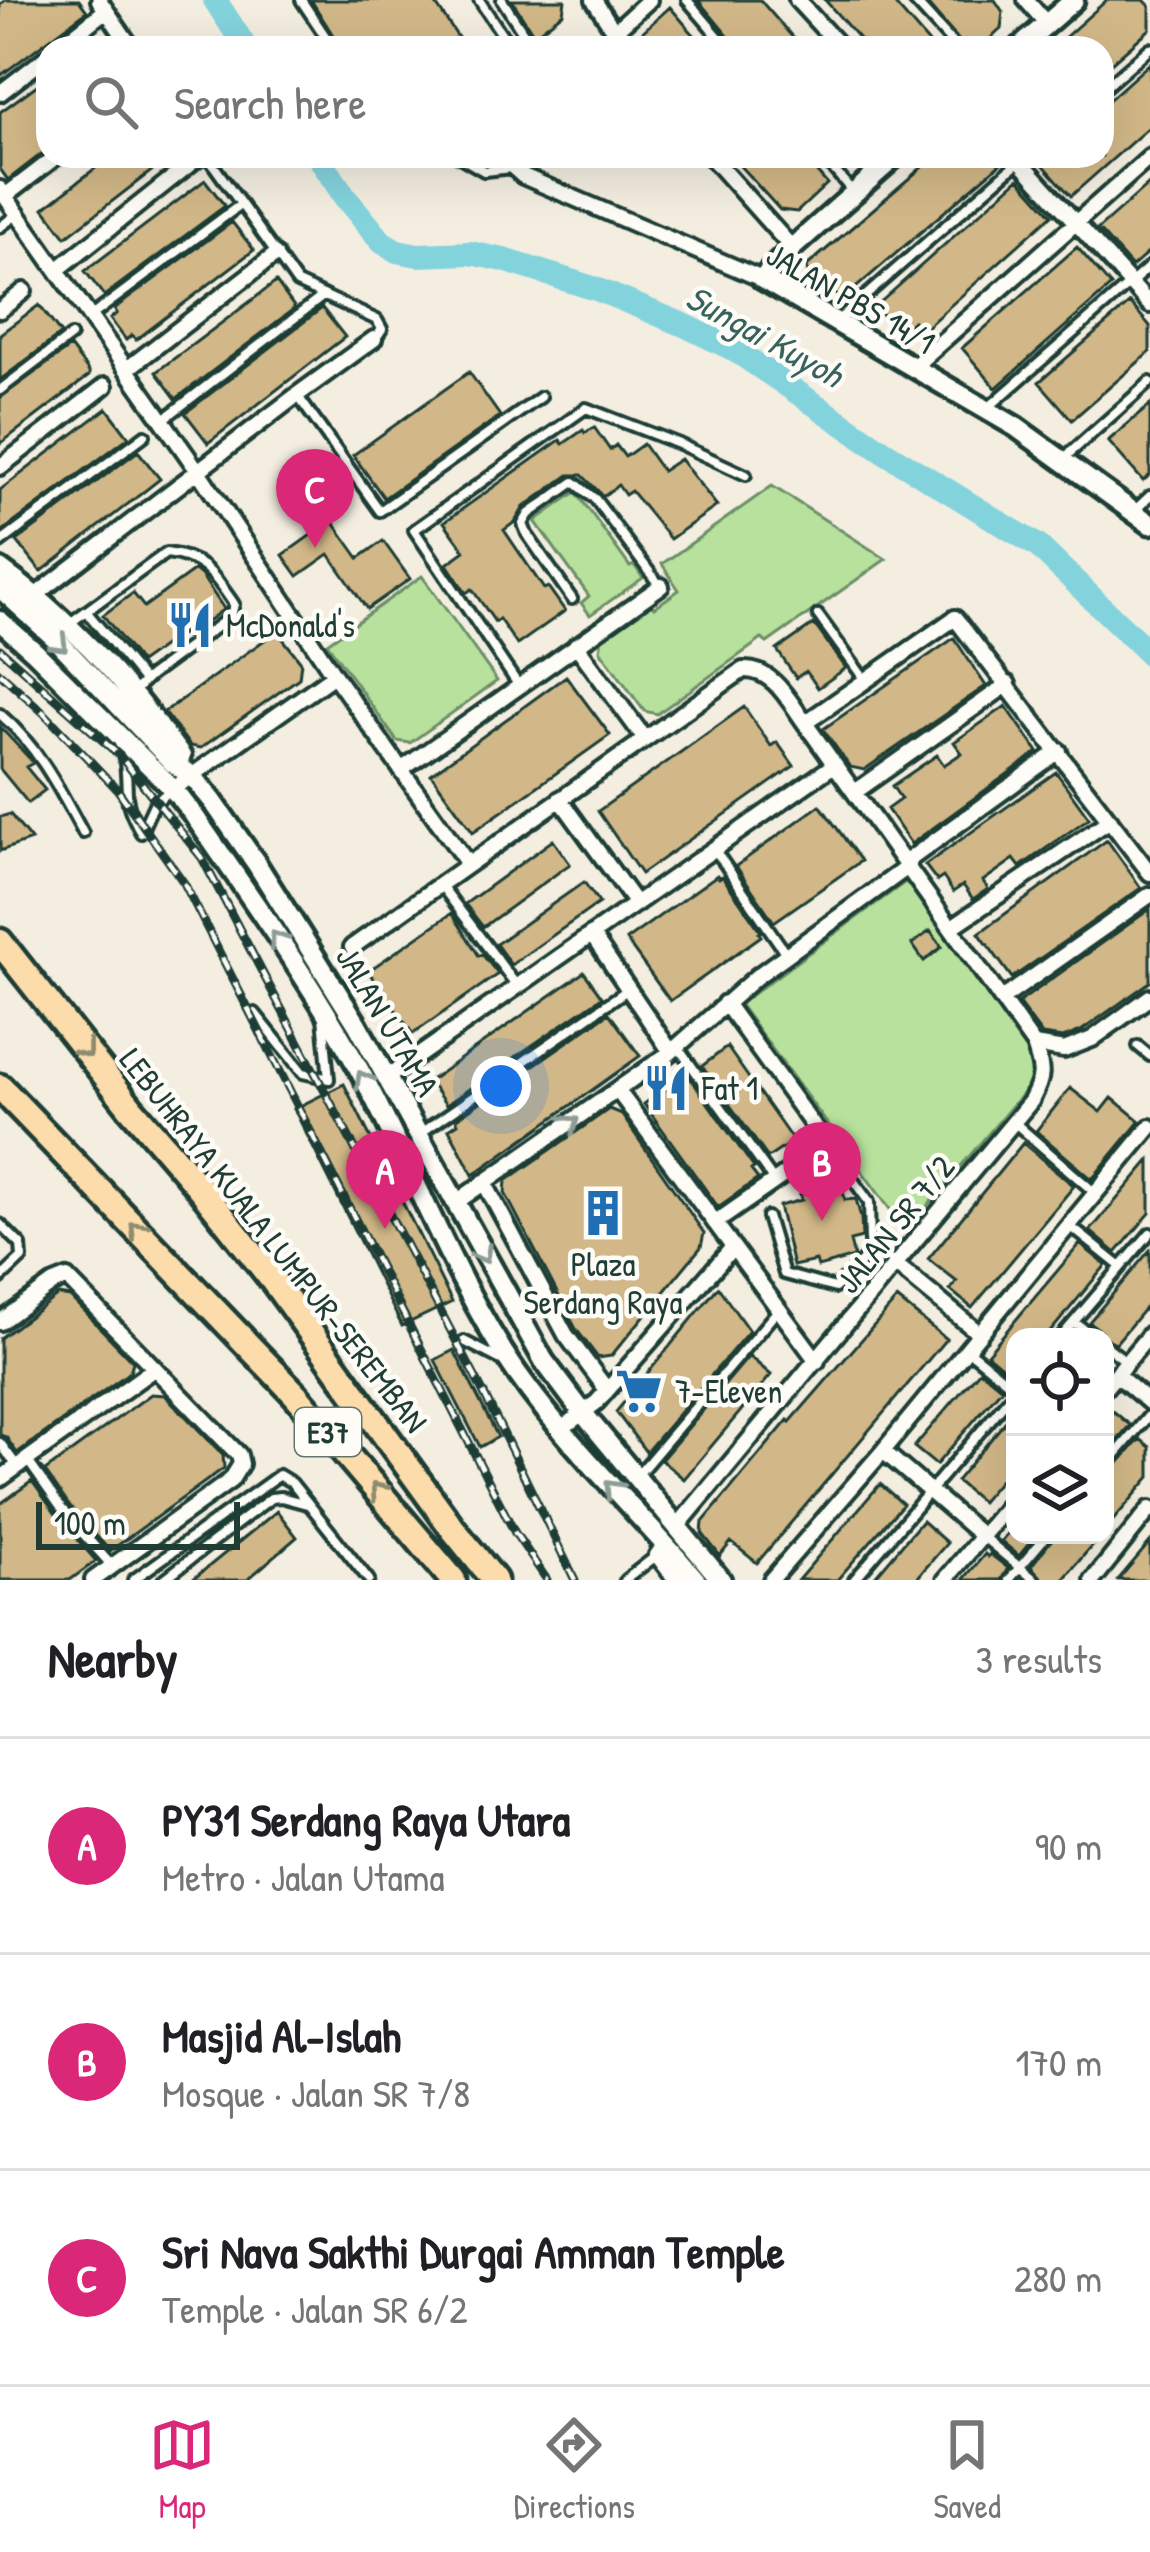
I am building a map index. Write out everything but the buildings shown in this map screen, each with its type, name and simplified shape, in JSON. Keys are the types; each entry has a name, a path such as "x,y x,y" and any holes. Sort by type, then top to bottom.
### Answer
{"highway":[{"name":"LEBUHRAYA KUALA LUMPUR–SEREMBAN","path":"0,942 275,1283 494,1580"},
{"name":"E37","path":"0,1087 296,1395 453,1580"}],"street":[{"path":"594,0 605,36"},
{"path":"612,36 649,0"},
{"path":"797,0 830,36"},
{"path":"1026,0 1047,24"},
{"path":"1033,36 1074,0"},
{"path":"71,36 103,5 124,36"},
{"path":"0,92 36,65"},
{"path":"912,368 1150,157"},
{"path":"39,168 2,192 468,864"},
{"path":"57,270 188,168"},
{"name":"JALAN PBS 14/1","path":"517,168 523,176 763,279 987,409 1150,524"},
{"path":"721,168 792,248"},
{"path":"763,279 882,168"},
{"path":"1029,168 1150,305"},
{"path":"127,369 275,255"},
{"path":"0,310 24,292"},
{"path":"36,595 374,339"},
{"path":"0,467 105,386"},
{"path":"0,569 36,595 138,687 192,776"},
{"path":"401,770 661,586"},
{"name":"JALAN UTAMA","path":"0,588 212,800 388,1077 537,1350 636,1478 666,1543 721,1580"},
{"path":"806,724 956,618 1150,873"},
{"name":"JALAN UTAMA","path":"0,621 173,789 231,869 362,1076 454,1262 514,1369 560,1430 696,1580"},
{"path":"352,946 645,739 576,645"},
{"name":"JALAN SR 7/2","path":"645,739 743,670 758,669 769,676 952,927 1034,1046 1042,1069 1031,1101 666,1543"},
{"path":"173,789 334,675"},
{"path":"855,792 1007,684"},
{"path":"455,1202 618,1091 787,955 1059,751"},
{"path":"388,1077 834,765"},
{"path":"560,799 636,904"},
{"path":"952,927 1110,820"},
{"path":"1002,1000 1150,895"},
{"path":"592,935 674,1049"},
{"path":"1034,1046 1064,1050 1078,1045 1150,997"},
{"path":"716,1223 826,1147 725,1003"},
{"path":"618,1091 817,1361"},
{"path":"771,1580 1150,1127"},
{"path":"484,1182 566,1335 607,1390"},
{"path":"560,1430 607,1390 733,1247"},
{"path":"896,1265 980,1334"},
{"path":"0,1322 67,1278 239,1455 241,1465 231,1480 93,1580"},
{"path":"1114,1377 1150,1334"},
{"path":"0,1480 154,1368"},
{"path":"1122,1368 1150,1403"},
{"path":"883,1451 982,1536"},
{"path":"946,1580 1006,1508"},
{"path":"1093,1580 1150,1509"},
{"path":"666,1543 676,1580"}],"lane":[{"path":"301,0 325,36"},
{"path":"479,0 503,36"},
{"path":"502,0 525,36"},
{"path":"687,0 718,36"},
{"path":"914,0 946,36"},
{"path":"1114,80 1150,48"},
{"path":"212,168 297,284 377,320 382,328 374,339"},
{"path":"832,168 854,193"},
{"path":"836,321 1009,168"},
{"path":"90,317 240,205"},
{"path":"0,227 18,214"},
{"path":"987,409 1150,266"},
{"path":"163,420 325,296"},
{"path":"0,390 71,337"},
{"path":"1063,459 1150,382"},
{"path":"297,395 380,511 541,397"},
{"path":"519,686 414,530 586,408 746,475"},
{"path":"0,543 145,435"},
{"path":"572,599 523,524 529,514 574,482 595,499 661,586"},
{"path":"1134,511 1150,496"},
{"path":"69,624 86,611 166,553 186,555 210,569 234,604 231,616 138,687 86,611"},
{"path":"818,615 866,681"},
{"path":"0,714 41,760 83,832"},
{"path":"114,731 125,756 126,800 141,833 154,804 173,789"},
{"path":"714,849 787,955"},
{"path":"440,884 518,987"},
{"path":"420,1134 628,989"},
{"path":"254,1012 303,1073 329,1079 322,1009"},
{"path":"1138,1046 1150,1056"},
{"path":"674,1049 775,1182"},
{"path":"1014,1121 1095,1193"},
{"path":"843,1166 869,1202 870,1244 896,1265"},
{"path":"767,1217 784,1274 836,1288 875,1248"},
{"path":"0,1224 21,1245 22,1258 0,1280"},
{"path":"1070,1226 1121,1267"},
{"path":"1069,1328 1150,1233"},
{"path":"636,1478 779,1309"},
{"path":"1074,1322 1082,1328"},
{"path":"464,1341 514,1369"},
{"path":"967,1349 1006,1382"},
{"path":"1114,1357 1122,1368"},
{"path":"854,1580 1006,1401"},
{"path":"1114,1456 1150,1414"},
{"path":"0,1443 112,1567"},
{"path":"134,1580 272,1478 285,1477 369,1580"},
{"path":"163,1580 271,1498 309,1505"},
{"path":"982,1536 1035,1580"},
{"path":"625,1580 666,1543"},
{"path":"1009,1580 1039,1544"}],"green space":[{"path":"772,486 886,559 657,714 644,711 600,650 602,637 679,590 662,564"},
{"path":"576,492 643,578 590,615 581,603 589,596 535,521"},
{"path":"422,576 497,681 410,743 397,741 327,643"},
{"path":"908,880 1029,1054 1033,1081 906,1231 739,1004"}],"waterway":[{"name":"Sungai Kuyoh","path":"215,0 238,36"},
{"name":"Sungai Kuyoh","path":"326,168 382,242 397,251 470,253 504,260 596,289 735,350 883,451 1038,546 1150,654"}],"railway":[{"path":"0,649 120,756 202,858 482,1390 575,1580"},
{"path":"0,673 117,789 184,883 515,1533 547,1580"}],"place":[{"name":"Sri Nava Sakthi Durgai Amman Temple","path":"315,548"},
{"name":"McDonald's","path":"190,625"},
{"name":"Fat 1","path":"666,1088"},
{"name":"Plaza Serdang Raya","path":"603,1213"},
{"name":"Masjid Al-Islah","path":"822,1221"},
{"name":"PY31 Serdang Raya Utara","path":"385,1229"},
{"name":"7-Eleven","path":"639,1391"}]}
